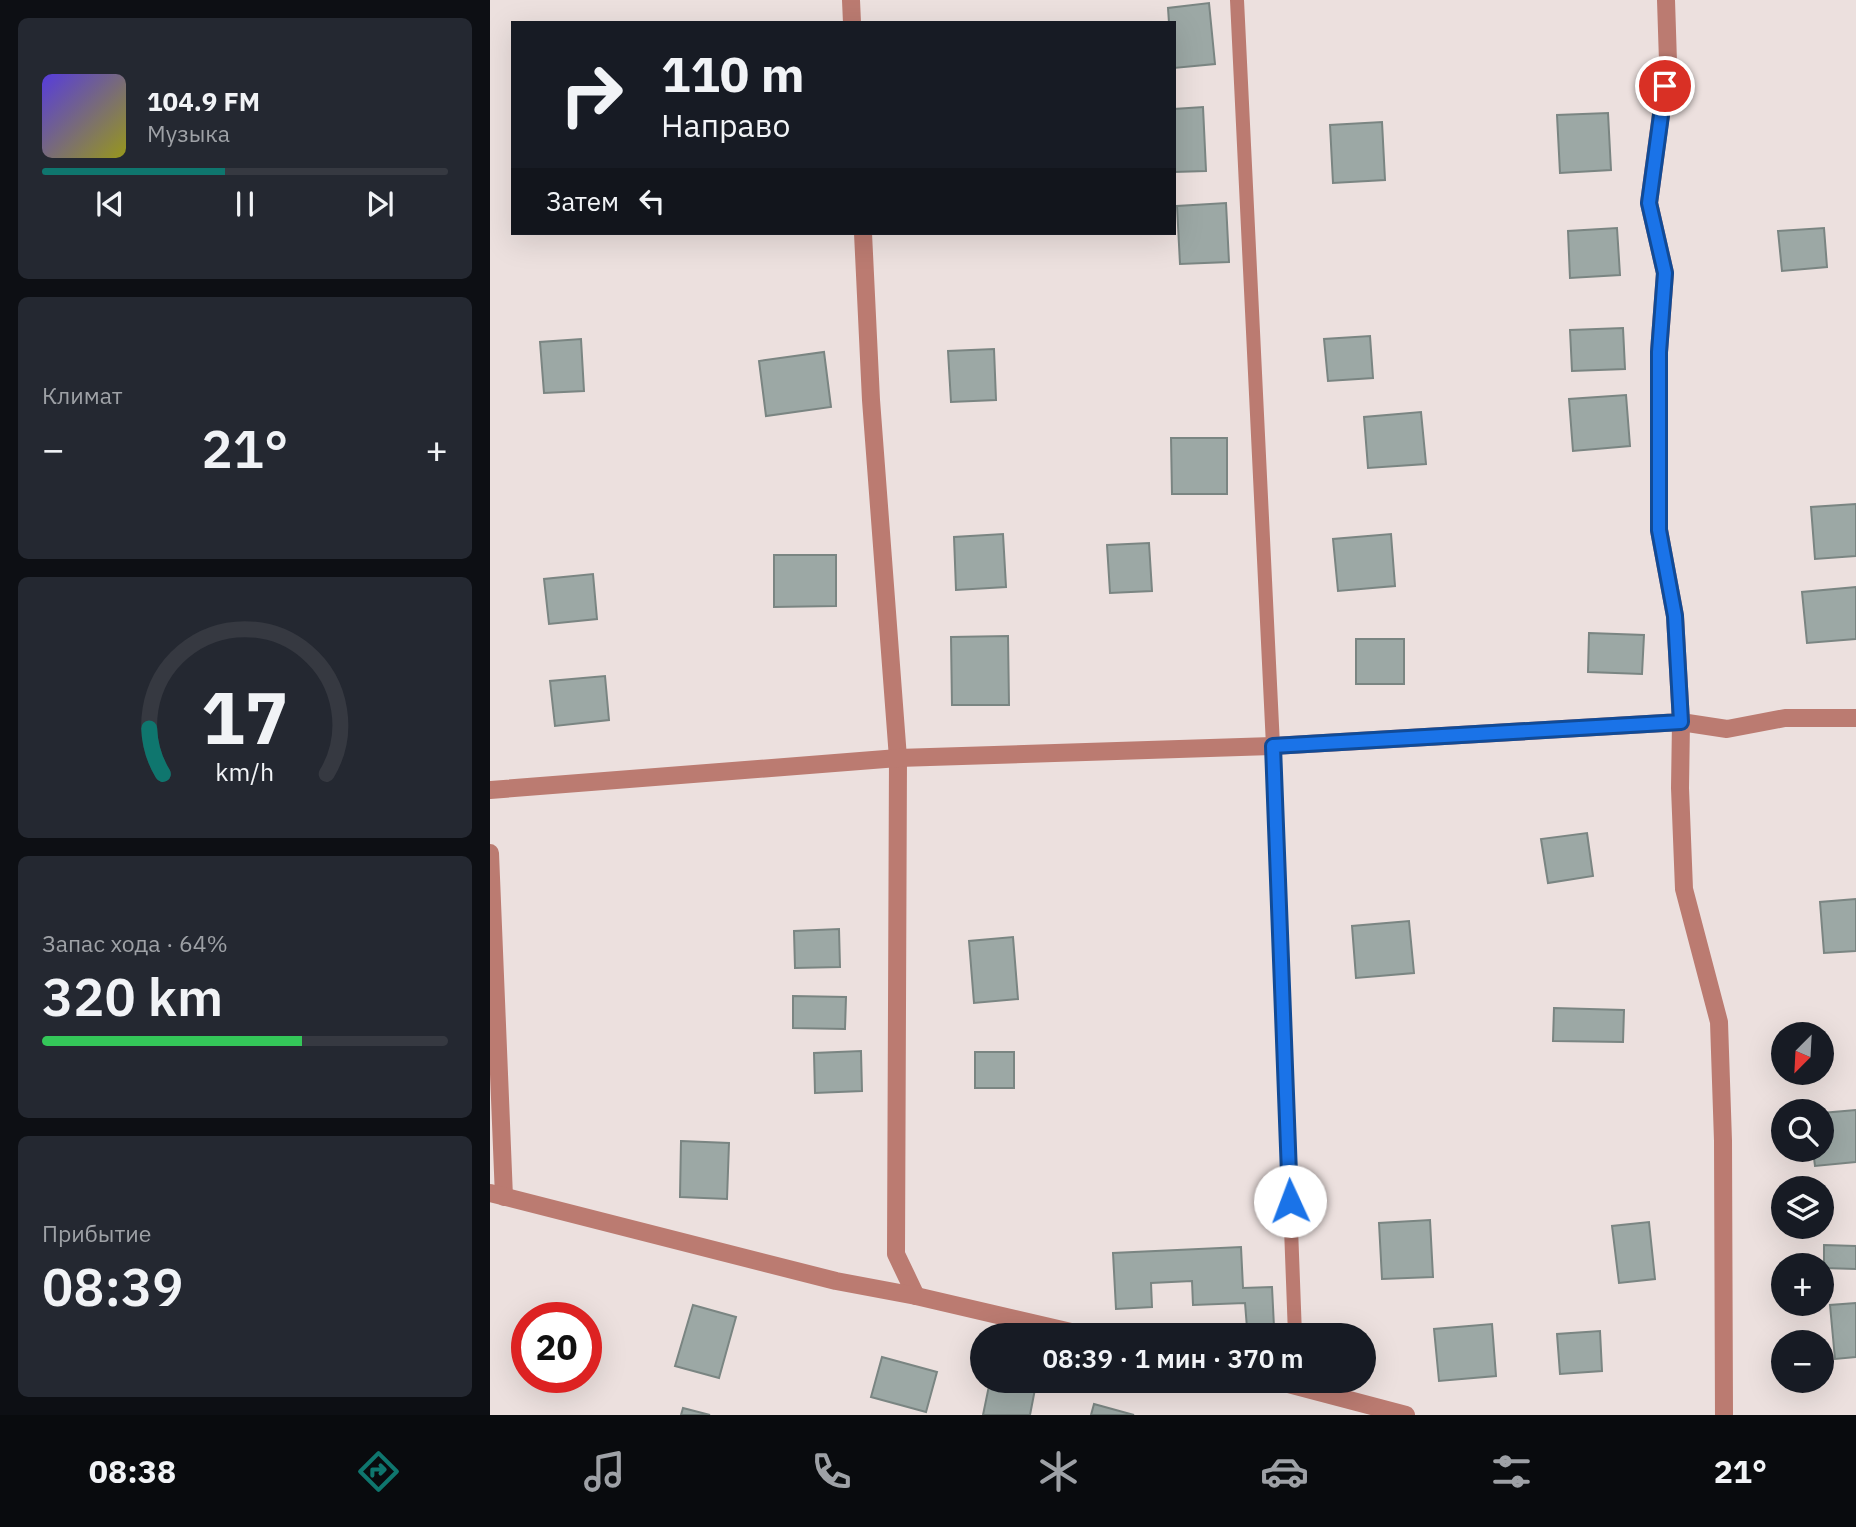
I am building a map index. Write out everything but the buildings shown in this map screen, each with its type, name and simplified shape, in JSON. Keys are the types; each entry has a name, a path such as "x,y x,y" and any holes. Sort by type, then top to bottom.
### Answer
{"street":[{"path":"851,0 852,21"},
{"path":"1666,0 1668,62 1649,203 1665,273 1659,352 1659,530 1675,616 1681,722 1680,788 1684,889 1719,1022 1723,1141 1724,1415"},
{"path":"863,235 871,400 898,758 896,1254 916,1296"},
{"path":"490,790 898,758 1273,746 1681,722 1727,729 1785,719 1856,718"},
{"path":"490,853 497,1195 836,1280 1032,1323"},
{"path":"1330,1393 1406,1415"}],"lane":[{"path":"1237,0 1273,746 1295,1323"}],"route":[{"path":"1290,1201 1273,746 1681,722 1675,616 1659,530 1659,352 1665,273 1649,203 1665,86"}]}
